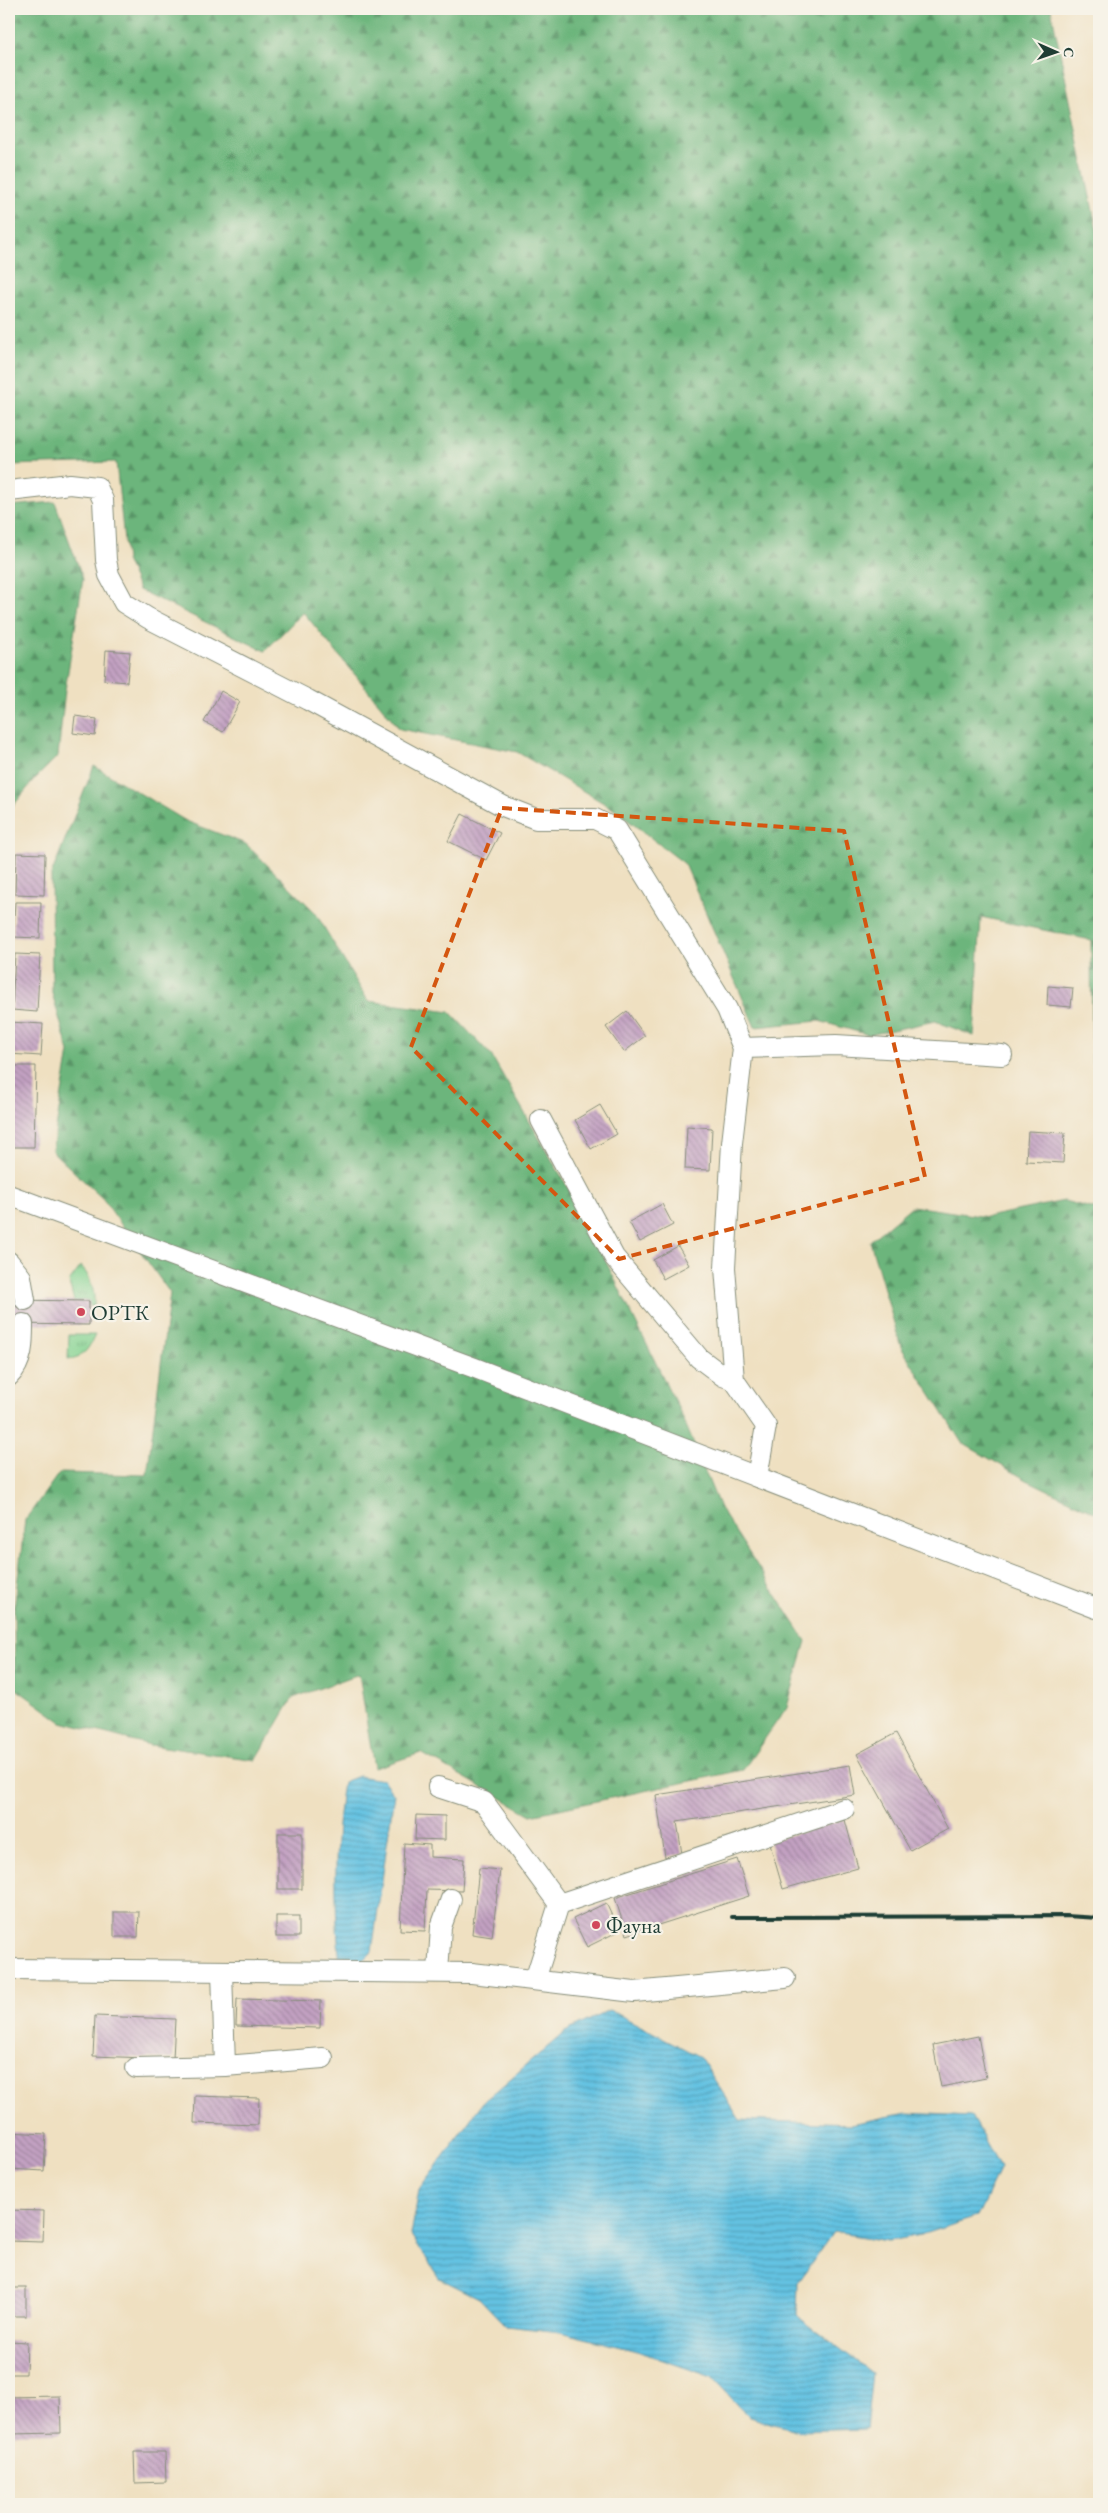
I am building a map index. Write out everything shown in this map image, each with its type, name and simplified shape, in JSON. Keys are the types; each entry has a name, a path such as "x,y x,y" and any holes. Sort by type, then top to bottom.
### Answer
{"lane":[{"path":"9,490 70,484 97,487 103,500 106,560 110,575 124,602 148,618 308,700 503,806 536,819 595,819 617,830 727,1009 743,1048 732,1143 725,1268 734,1380 766,1426 757,1477"},
{"path":"743,1048 836,1044 1002,1055"},
{"path":"541,1120 614,1257 699,1358 724,1376 734,1380"},
{"path":"9,1195 475,1368 1096,1608"},
{"path":"9,1262 21,1276 25,1300"},
{"path":"9,1376 16,1369 22,1350 23,1324"},
{"path":"438,1787 484,1802 559,1904"},
{"path":"559,1904 844,1809"},
{"path":"438,1972 441,1927 451,1899"},
{"path":"535,1980 559,1904"},
{"path":"9,1969 472,1973 634,1992 784,1978"},
{"path":"222,1971 225,2066"},
{"path":"136,2068 225,2066 323,2058"}],"highlighted area":[{"path":"502,808 844,831 925,1177 619,1259 411,1047"}],"green space":[{"path":"9,9 1051,9 1099,240 1099,1063 1092,1061 1091,940 981,917 974,1036 935,1021 869,1035 819,1021 755,1027 685,864 612,808 517,752 400,729 303,612 265,651 139,590 126,560 116,462 9,465"},
{"path":"55,502 83,579 65,690 58,756 34,780 9,811 9,506"},
{"path":"94,766 186,821 246,844 315,912 368,1001 450,1012 491,1055 578,1205 683,1418 720,1508 806,1641 787,1707 743,1770 531,1815 421,1753 374,1768 359,1674 293,1698 256,1760 150,1745 62,1722 15,1688 14,1610 25,1520 59,1473 147,1475 170,1293 103,1199 52,1151 69,1052 52,993 51,875"},
{"path":"1064,1201 1099,1210 1099,1507 1094,1512 1027,1480 962,1443 901,1347 870,1241 912,1206 987,1217"},
{"path":"81,1266 92,1284 94,1306 90,1306 89,1301 74,1301 69,1282"},
{"path":"69,1335 95,1335 85,1352 78,1357 68,1359"}],"water":[{"path":"358,1776 383,1780 394,1794 372,1952 361,1963 340,1965 336,1873 340,1805 343,1782"},
{"path":"610,2010 700,2057 740,2120 851,2124 906,2113 971,2116 1000,2168 977,2217 920,2235 888,2241 833,2232 798,2283 797,2316 872,2373 866,2429 799,2431 749,2417 712,2377 637,2351 560,2332 506,2326 479,2298 439,2278 411,2235 419,2190 483,2102 565,2032"}],"building":[{"path":"106,650 130,652 127,682 104,680"},
{"path":"221,691 240,702 223,732 204,722"},
{"path":"75,716 97,719 95,736 73,733"},
{"path":"462,814 500,833 486,860 448,841"},
{"path":"16,853 45,854 44,895 15,894"},
{"path":"15,902 41,902 40,938 13,937"},
{"path":"15,954 40,955 37,1012 12,1010"},
{"path":"1048,986 1073,988 1071,1007 1047,1005"},
{"path":"627,1011 645,1036 624,1052 606,1027"},
{"path":"9,1022 43,1024 41,1056 9,1054"},
{"path":"11,1066 36,1066 34,1147 9,1147"},
{"path":"600,1105 617,1134 591,1149 575,1120"},
{"path":"687,1126 712,1128 710,1170 685,1169"},
{"path":"1028,1131 1065,1133 1063,1163 1026,1161"},
{"path":"662,1204 673,1225 640,1242 629,1222"},
{"path":"678,1246 689,1265 663,1279 653,1260"},
{"path":"9,1300 89,1301 89,1325 9,1324"},
{"path":"896,1733 948,1829 910,1850 857,1754"},
{"path":"850,1765 855,1795 677,1822 682,1854 665,1857 656,1795"},
{"path":"416,1815 445,1816 445,1840 415,1839"},
{"path":"845,1820 858,1868 783,1889 769,1841"},
{"path":"278,1833 302,1833 302,1889 278,1889"},
{"path":"404,1843 430,1845 430,1857 464,1859 462,1891 427,1890 425,1931 400,1930"},
{"path":"737,1859 749,1896 627,1935 615,1898"},
{"path":"479,1868 500,1870 492,1937 472,1934"},
{"name":"Фауна","path":"606,1903 619,1931 587,1947 573,1919"},
{"path":"114,1912 139,1912 138,1937 114,1937"},
{"path":"276,1916 299,1916 299,1937 276,1937"},
{"path":"237,1999 321,2001 320,2028 236,2026"},
{"path":"95,2016 175,2019 173,2059 93,2056"},
{"path":"978,2036 986,2078 941,2087 933,2045"},
{"path":"195,2096 259,2098 258,2125 194,2123"},
{"path":"9,2132 46,2134 44,2171 9,2169"},
{"path":"9,2210 44,2211 43,2242 9,2241"},
{"path":"9,2288 26,2288 26,2316 9,2316"},
{"path":"9,2341 27,2342 26,2374 9,2374"},
{"path":"60,2396 61,2433 9,2434 9,2397"},
{"path":"134,2452 165,2452 166,2482 135,2483"}],"railway":[{"path":"1096,9 1099,20"},
{"path":"732,1917 1066,1916 1099,1918"}],"place":[{"name":"ОРТК","path":"81,1312"},
{"name":"Фауна","path":"596,1925"}]}
